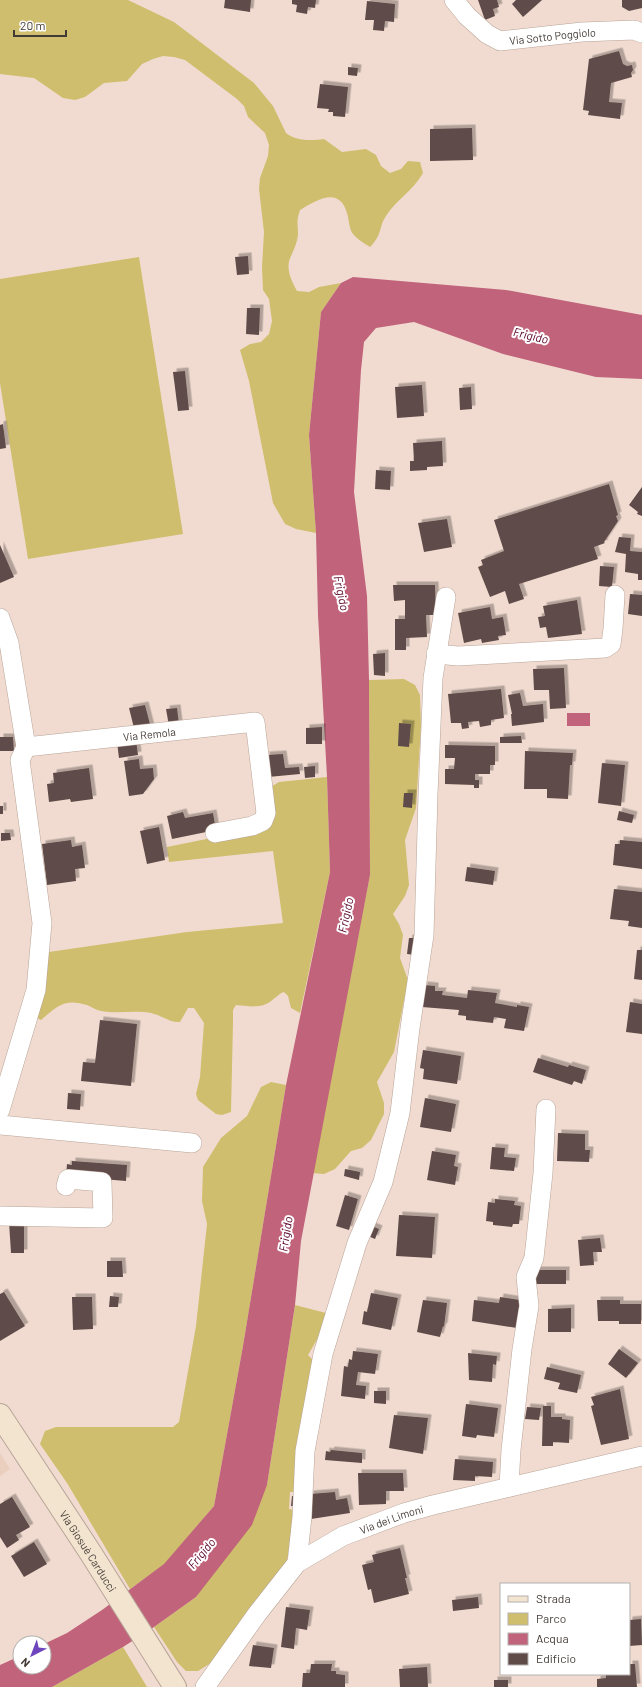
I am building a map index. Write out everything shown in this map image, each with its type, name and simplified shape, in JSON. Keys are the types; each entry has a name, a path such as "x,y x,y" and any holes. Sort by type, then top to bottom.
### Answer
{"main road":[{"name":"Via Giosuè Carducci","path":"0,1415 90,1552 172,1682"}],"street":[{"name":"Via Sotto Poggiolo","path":"454,0 467,16 487,34 500,41 582,32 634,30 642,33"},
{"path":"436,654 458,656 605,648 611,644 615,595"},
{"path":"297,1563 302,1517 305,1451 323,1354 357,1243 382,1182 400,1113 410,1028 424,935 428,795 436,654 446,597"},
{"path":"0,618 10,650 26,747 20,760 42,923 36,990 0,1110"},
{"name":"Via Remola","path":"26,747 255,722 266,813 262,821 252,826 215,833"},
{"path":"508,1487 518,1388 529,1306 526,1277 534,1258 543,1173 546,1109"},
{"path":"0,1125 192,1143"},
{"path":"0,1216 103,1218 102,1182 68,1179 66,1186"},
{"name":"Via dei Limoni","path":"205,1687 257,1614 297,1563 343,1536 404,1513 642,1456"}],"shaded area":[{"path":"0,1453 10,1469 0,1476"}],"green space":[{"path":"0,0 128,0 174,22 254,83 273,106 286,133 290,136 304,140 324,139 342,152 366,149 376,155 381,166 390,173 401,169 408,161 420,162 423,173 414,185 390,210 384,220 379,235 370,247 353,234 347,213 343,204 338,199 333,197 319,200 300,210 298,220 298,238 289,260 291,278 297,291 309,292 319,287 341,283 321,312 309,435 316,533 296,529 285,524 273,503 249,381 240,350 250,344 261,342 269,334 272,321 269,299 263,290 262,267 264,232 259,189 260,178 268,156 269,145 265,133 248,117 244,106 237,99 185,60 174,57 163,56 153,59 142,64 127,81 104,83 85,97 75,100 63,98 34,78 0,74"},
{"path":"139,257 183,534 28,559 0,383 0,279"},
{"path":"404,679 415,685 420,695 421,726 416,808 405,840 409,885 405,896 393,914 403,935 400,958 408,980 394,1052 377,1082 384,1103 384,1114 371,1140 362,1148 351,1151 335,1169 324,1174 312,1173 370,875 369,680"},
{"path":"327,777 330,872 300,1013 291,1008 288,996 284,992 267,1004 254,1006 236,1005 233,1010 231,1112 222,1115 216,1114 198,1100 196,1094 200,1077 204,1023 194,1008 188,1008 180,1022 151,1013 99,1011 87,1005 73,1002 57,1007 41,1020 33,1016 42,953 187,932 283,923 273,851 169,862 167,847 266,827 269,788 279,782"},
{"path":"271,1082 286,1085 243,1346 214,1506 165,1564 130,1589 67,1483 40,1444 45,1431 56,1427 173,1427 179,1422 196,1326 207,1224 202,1201 203,1167 221,1138 247,1116 261,1087"},
{"path":"295,1305 326,1313 326,1324 308,1355 315,1362 295,1492 290,1492 289,1509 294,1510 287,1563 214,1661 198,1671 186,1671 177,1662 154,1627 196,1597 267,1485"},
{"path":"123,1647 147,1687 52,1687"}],"water":[{"name":"Frigido","path":"353,277 506,290 642,315 642,379 596,377 503,354 414,322 376,328 364,342 354,492 367,596 370,875 301,1241 295,1305 267,1485 252,1525 196,1597 123,1647 52,1687 0,1687 0,1665 12,1660 12,1675 52,1675 52,1640 67,1633 102,1610 164,1564 214,1506 243,1346 286,1085 330,872 327,777 318,615 316,533 309,435 321,312 341,283"},
{"path":"567,713 590,713 590,726 567,726"}],"building":[{"path":"225,0 251,0 250,12 224,8"},
{"path":"292,0 316,0 315,8 308,7 307,14 296,12 297,5 292,4"},
{"path":"478,0 497,0 499,7 493,9 495,16 485,20"},
{"path":"516,0 542,0 523,17 512,4"},
{"path":"622,0 642,0 642,8 629,11 622,7"},
{"path":"367,1 395,4 394,22 385,21 384,31 373,30 374,20 365,20"},
{"path":"619,51 623,64 627,66 632,65 633,70 631,73 632,77 611,83 609,102 622,103 620,119 588,115 589,111 583,110 589,59"},
{"path":"348,67 358,68 357,76 348,75"},
{"path":"320,84 348,87 345,117 333,116 333,112 328,112 329,109 317,108"},
{"path":"472,128 473,160 430,161 430,129"},
{"path":"248,256 249,274 237,275 235,257"},
{"path":"247,308 260,308 259,335 246,334"},
{"path":"185,371 189,410 178,411 173,372"},
{"path":"422,385 424,416 397,418 395,387"},
{"path":"471,387 472,409 460,410 459,388"},
{"path":"3,424 6,448 0,449 0,425"},
{"path":"442,441 443,466 427,467 427,470 410,471 410,461 414,461 413,443"},
{"path":"376,470 391,471 390,490 375,489"},
{"path":"609,484 618,515 616,516 618,521 604,542 605,543 594,547 598,559 519,584 524,599 509,604 505,591 490,597 478,567 483,565 481,560 504,551 494,520"},
{"path":"642,487 642,516 637,514 638,512 629,505"},
{"path":"447,519 452,547 424,552 418,523"},
{"path":"619,537 631,538 630,551 642,552 642,580 638,580 638,574 625,572 626,554 615,552"},
{"path":"0,545 14,577 0,583"},
{"path":"600,566 614,567 612,587 599,586"},
{"path":"393,585 435,585 436,615 426,615 427,637 406,638 406,650 395,650 395,619 405,619 405,600 394,601"},
{"path":"630,594 642,595 642,616 628,614"},
{"path":"577,600 582,634 548,638 546,627 540,628 538,617 545,616 543,606"},
{"path":"490,607 492,619 503,617 506,635 498,636 499,640 482,643 481,639 464,643 458,613"},
{"path":"385,653 385,676 374,675 373,654"},
{"path":"564,668 566,708 550,709 549,690 534,690 533,669"},
{"path":"501,689 504,718 491,720 491,725 480,727 479,721 468,722 469,728 462,729 461,723 451,723 448,694"},
{"path":"520,693 523,706 543,704 544,722 512,726 512,714 508,695"},
{"path":"145,705 151,728 135,732 129,708"},
{"path":"177,708 179,724 169,726 166,709"},
{"path":"399,723 411,724 409,747 398,746"},
{"path":"322,727 322,744 306,744 306,728"},
{"path":"521,736 522,743 500,743 500,737"},
{"path":"0,737 13,737 14,751 0,751"},
{"path":"136,740 138,755 119,758 117,742"},
{"path":"445,745 495,746 495,765 490,765 490,774 475,774 475,780 479,780 479,788 474,788 474,785 445,784 445,769 454,769 455,758 445,758"},
{"path":"525,751 573,753 572,765 570,765 568,799 547,798 547,789 524,789"},
{"path":"283,754 285,768 299,767 300,774 268,777 266,755"},
{"path":"139,759 140,769 153,768 154,779 143,794 129,796 124,761"},
{"path":"602,763 625,765 621,806 598,803"},
{"path":"315,766 315,777 305,778 304,767"},
{"path":"89,768 93,799 71,802 70,799 49,802 47,784 54,783 53,773"},
{"path":"404,793 413,793 412,808 403,807"},
{"path":"0,806 3,806 3,814 0,814"},
{"path":"619,811 634,815 632,823 617,820"},
{"path":"183,812 185,818 213,813 216,830 172,839 167,816"},
{"path":"159,827 165,860 147,864 140,831"},
{"path":"1,833 10,833 11,840 1,841"},
{"path":"71,840 72,847 82,845 85,868 75,869 76,881 47,885 42,844"},
{"path":"620,840 642,842 642,869 613,865 615,844 620,844"},
{"path":"467,867 495,871 493,885 465,881"},
{"path":"614,889 642,892 642,928 628,926 629,921 610,919"},
{"path":"409,938 417,938 415,955 407,954"},
{"path":"637,950 642,950 642,980 634,979"},
{"path":"424,985 435,986 435,991 443,991 442,995 467,998 468,990 497,993 495,1003 517,1007 517,1005 529,1007 524,1031 504,1028 506,1019 494,1017 493,1023 466,1020 466,1016 458,1015 459,1010 422,1007"},
{"path":"630,1002 642,1004 642,1034 626,1032"},
{"path":"100,1020 137,1024 131,1086 81,1081 83,1062 95,1063"},
{"path":"423,1050 461,1056 457,1084 423,1079 424,1069 420,1068"},
{"path":"538,1058 568,1067 569,1065 586,1070 582,1084 574,1081 572,1085 533,1072"},
{"path":"68,1093 81,1094 80,1110 67,1109"},
{"path":"425,1098 456,1104 451,1132 420,1127"},
{"path":"558,1133 585,1134 585,1150 590,1150 589,1162 557,1161"},
{"path":"492,1147 505,1148 504,1157 516,1158 514,1171 490,1169"},
{"path":"432,1151 456,1155 454,1166 458,1167 455,1185 427,1180"},
{"path":"72,1161 127,1165 126,1181 66,1176 67,1164 72,1165"},
{"path":"345,1169 360,1172 359,1180 344,1176"},
{"path":"345,1195 358,1199 349,1230 336,1226"},
{"path":"495,1199 515,1201 514,1205 521,1206 519,1224 513,1224 512,1227 493,1225 493,1222 486,1221 488,1202 495,1203"},
{"path":"399,1215 435,1217 432,1258 396,1256"},
{"path":"9,1222 24,1222 24,1253 11,1253"},
{"path":"372,1226 379,1229 375,1239 368,1236"},
{"path":"600,1238 602,1252 593,1252 594,1265 580,1266 578,1240"},
{"path":"107,1261 122,1261 123,1277 107,1277"},
{"path":"534,1270 566,1270 566,1284 534,1284"},
{"path":"4,1292 25,1326 0,1341 0,1294"},
{"path":"371,1293 398,1298 391,1330 362,1324 364,1311 367,1312"},
{"path":"110,1296 119,1297 118,1307 109,1307"},
{"path":"72,1297 92,1297 93,1329 73,1330"},
{"path":"500,1297 520,1300 517,1328 472,1321 474,1300 499,1303"},
{"path":"423,1300 447,1303 444,1327 443,1326 440,1337 417,1332"},
{"path":"597,1300 620,1300 620,1304 641,1304 641,1324 619,1324 619,1321 598,1321"},
{"path":"571,1308 571,1332 548,1332 548,1309"},
{"path":"619,1349 638,1363 626,1378 608,1364"},
{"path":"353,1351 378,1354 375,1374 358,1372 356,1385 366,1386 365,1399 341,1396 344,1366 348,1367 349,1359 352,1360"},
{"path":"468,1353 497,1356 496,1365 493,1364 492,1382 469,1380"},
{"path":"547,1367 581,1375 577,1393 558,1389 560,1383 544,1379"},
{"path":"620,1389 629,1439 601,1445 591,1406 594,1405 591,1397"},
{"path":"374,1391 386,1391 386,1404 374,1403"},
{"path":"466,1404 498,1408 494,1437 477,1435 476,1438 462,1436"},
{"path":"543,1406 551,1406 551,1417 562,1417 562,1419 570,1420 569,1443 553,1442 553,1446 542,1446"},
{"path":"527,1407 541,1408 539,1420 525,1419"},
{"path":"394,1415 428,1418 423,1454 389,1448"},
{"path":"331,1450 362,1453 362,1463 325,1460 326,1451 330,1452"},
{"path":"455,1459 493,1462 492,1477 475,1476 475,1481 453,1480"},
{"path":"358,1473 403,1473 404,1491 386,1491 386,1504 359,1505"},
{"path":"335,1492 336,1500 347,1498 350,1513 311,1519 310,1494"},
{"path":"292,1496 297,1497 296,1506 291,1506"},
{"path":"12,1497 30,1527 16,1535 19,1540 7,1548 0,1537 0,1504"},
{"path":"34,1542 47,1564 24,1577 11,1556"},
{"path":"400,1548 409,1594 374,1603 371,1589 368,1590 362,1565 374,1562 372,1555"},
{"path":"478,1597 479,1608 453,1611 452,1600"},
{"path":"286,1607 310,1610 307,1630 296,1628 294,1649 281,1647"},
{"path":"641,1619 642,1645 630,1646 630,1620"},
{"path":"253,1645 274,1648 271,1668 249,1666"},
{"path":"311,1664 332,1664 331,1671 336,1671 336,1674 345,1675 345,1687 302,1687 303,1673 310,1673"},
{"path":"630,1664 635,1664 637,1687 597,1687 597,1679 606,1678 606,1675 630,1675"},
{"path":"427,1667 428,1687 400,1687 399,1669"},
{"path":"494,1680 508,1680 508,1687 494,1687"}]}
